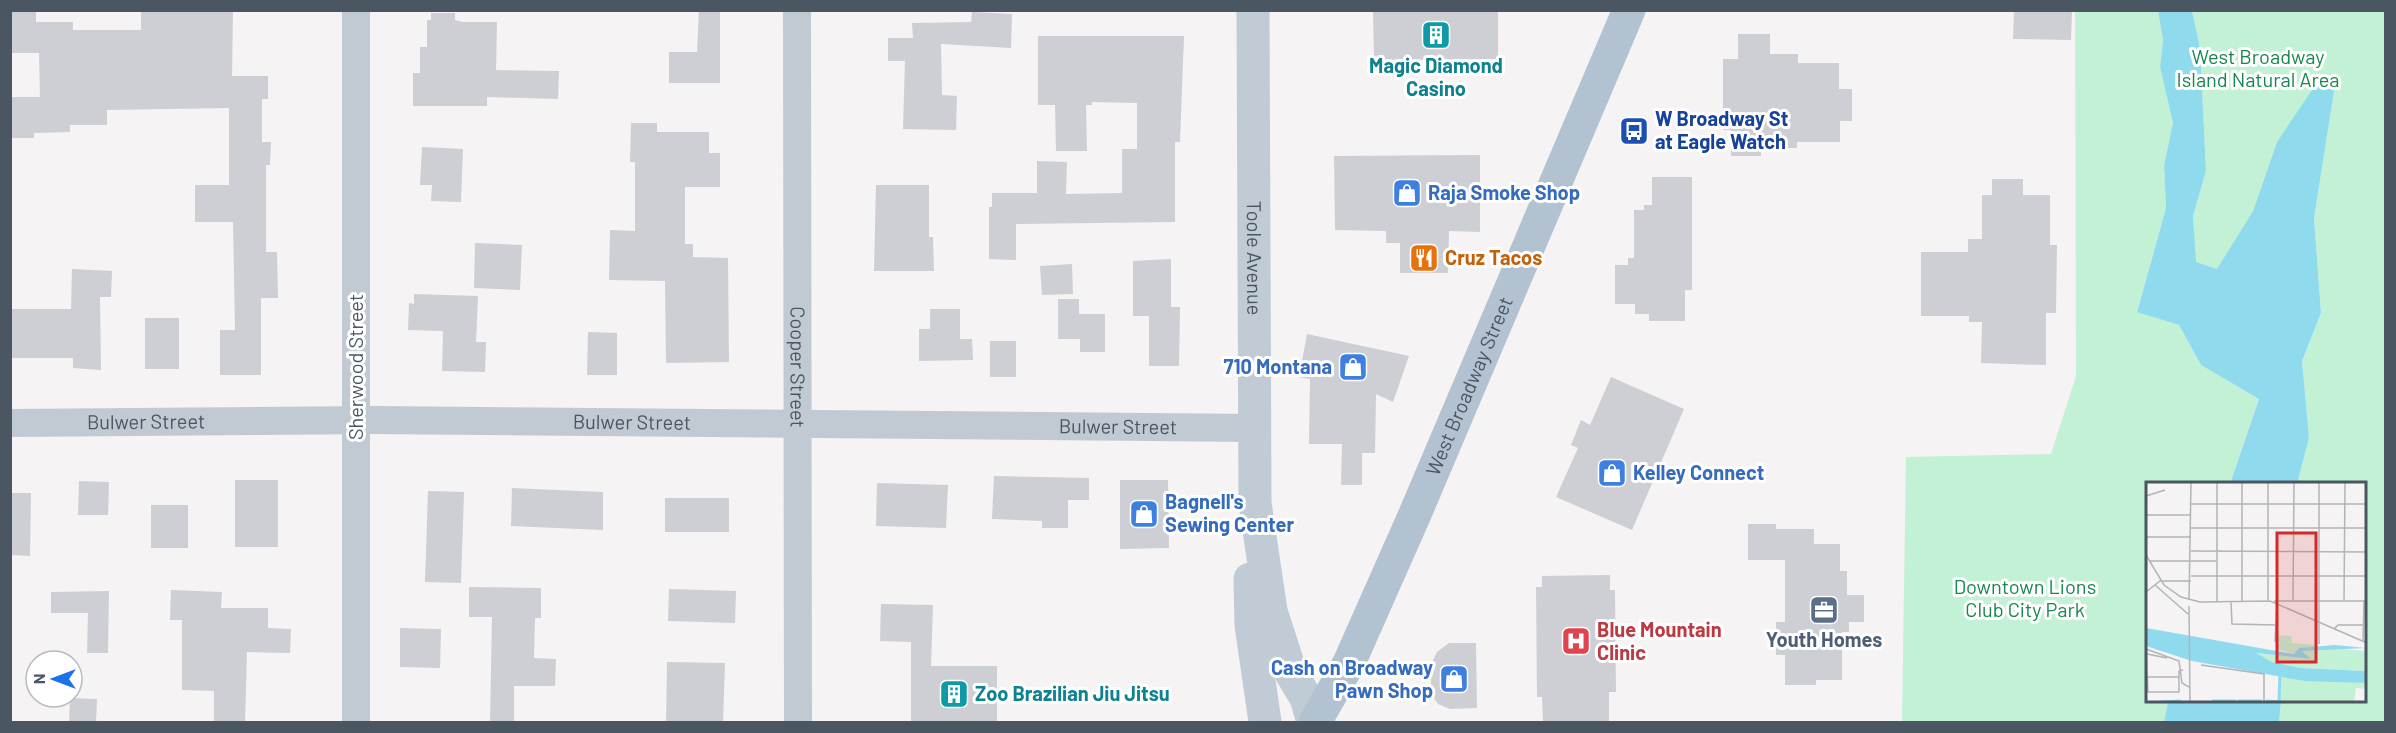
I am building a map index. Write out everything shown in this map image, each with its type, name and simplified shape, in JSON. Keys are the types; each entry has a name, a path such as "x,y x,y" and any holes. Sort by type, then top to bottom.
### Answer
{"main road":[{"name":"Toole Avenue","path":"1253,10 1256,503 1271,611 1291,673 1306,698 1314,723"},
{"name":"West Broadway Street","path":"1314,723 1349,663 1410,525 1629,10"},
{"name":"Toole Avenue","path":"1256,503 1249,535 1251,625 1265,723"}],"street":[{"name":"Sherwood Street","path":"356,10 356,723"},
{"name":"Cooper Street","path":"797,10 798,723"},
{"name":"Bulwer Street","path":"10,423 356,420 798,426 1254,428"}],"green space":[{"name":"Downtown Lions Club City Park","path":"2075,11 2158,11 2163,40 2160,67 2173,123 2164,165 2166,208 2137,311 2179,325 2201,365 2259,399 2231,482 2146,482 2146,703 2168,703 2164,722 1902,722 1906,457 2051,454 2076,376"},
{"name":"West Broadway Island Natural Area","path":"2192,11 2385,11 2385,722 2279,722 2281,703 2366,703 2366,482 2298,482 2309,438 2302,361 2321,313 2314,218 2335,85 2277,142 2253,211 2217,270 2195,262 2193,216 2206,171 2200,48"}],"water":[{"path":"2158,11 2192,11 2200,48 2206,171 2193,216 2196,262 2217,269 2253,211 2277,142 2320,78 2335,85 2314,218 2321,313 2302,361 2309,438 2298,482 2231,482 2259,399 2201,365 2179,325 2137,312 2166,208 2164,165 2173,123 2160,67 2163,40"},
{"path":"2168,703 2281,703 2279,722 2164,722"}],"building":[{"path":"10,10 36,10 36,22 73,22 73,30 141,30 141,10 233,10 232,76 268,76 268,99 262,99 262,142 271,142 270,165 266,165 266,252 277,252 278,298 261,298 261,375 220,375 220,330 235,330 233,222 195,222 195,185 229,185 229,108 107,110 107,125 70,125 70,132 34,133 34,138 10,138 10,97 40,97 39,53 10,53"},
{"path":"699,10 720,10 720,83 669,83 669,52 697,52"},
{"name":"Magic Diamond Casino","path":"1373,10 1498,10 1498,59 1374,60"},
{"path":"2014,10 2072,10 2071,40 2013,39"},
{"path":"972,12 1012,14 1011,48 941,44 942,95 957,96 956,130 903,129 905,61 888,61 888,38 913,38 912,23 971,22"},
{"path":"431,13 455,13 455,20 463,22 497,22 496,70 559,71 558,99 487,97 487,106 413,106 413,73 420,73 420,47 427,47 427,20 431,20"},
{"path":"1738,34 1770,34 1770,54 1798,54 1798,63 1839,63 1839,89 1852,89 1852,121 1840,121 1840,142 1797,142 1797,148 1761,148 1761,156 1731,156 1731,130 1723,130 1723,59 1738,59"},
{"path":"1038,36 1184,36 1180,142 1175,142 1175,222 1016,224 1016,260 989,259 989,207 992,207 992,193 1037,193 1037,161 1067,162 1066,194 1122,193 1122,149 1137,149 1137,103 1092,102 1092,105 1086,105 1087,151 1056,151 1055,105 1038,105"},
{"path":"631,123 657,123 657,132 709,132 709,153 720,153 720,187 685,187 685,244 693,244 693,257 728,258 729,362 666,363 665,281 609,280 610,230 635,231 635,162 630,162"},
{"path":"422,147 463,149 461,202 431,201 432,185 420,185"},
{"name":"Raja Smoke Shop","path":"1480,155 1480,232 1449,231 1448,273 1400,273 1400,243 1386,243 1386,231 1335,230 1334,156"},
{"path":"1652,177 1692,177 1692,290 1685,290 1685,321 1649,321 1649,314 1635,314 1635,304 1615,304 1615,265 1628,265 1628,258 1634,258 1634,210 1644,210 1644,205 1652,205"},
{"path":"1992,179 2023,179 2023,195 2050,195 2050,245 2057,245 2056,313 2046,313 2046,365 1981,363 1982,322 1969,322 1969,316 1921,316 1921,252 1968,252 1968,239 1982,239 1982,195 1992,195"},
{"path":"876,185 929,185 929,237 933,237 934,271 874,271"},
{"path":"475,243 522,245 520,290 474,288"},
{"path":"1171,259 1171,307 1180,307 1179,366 1149,366 1149,316 1133,316 1133,261"},
{"path":"1072,264 1073,294 1042,295 1040,266"},
{"path":"72,269 112,271 111,297 100,297 101,370 73,368 73,358 10,358 10,309 71,309"},
{"path":"414,294 478,296 476,342 486,342 485,372 442,371 443,331 408,330 409,303 414,304"},
{"path":"1058,299 1079,299 1079,314 1105,314 1105,352 1080,352 1080,339 1058,339"},
{"path":"930,309 960,309 960,339 972,339 973,360 919,361 919,329 930,329"},
{"path":"145,318 179,318 179,369 145,369"},
{"path":"588,332 617,333 617,375 587,375"},
{"path":"1307,334 1409,356 1393,402 1376,394 1375,453 1362,453 1362,485 1341,485 1342,444 1309,444 1310,379 1299,377"},
{"path":"990,341 1016,341 1016,377 990,377"},
{"name":"Kelley Connect","path":"1611,377 1684,409 1632,530 1556,497 1578,448 1571,445 1581,420 1590,425"},
{"path":"994,476 1089,478 1089,500 1068,500 1068,528 1042,528 1042,521 992,519"},
{"path":"235,480 278,480 278,547 235,547"},
{"name":"Bagnell's Sewing Center","path":"1120,480 1168,480 1169,548 1120,549"},
{"path":"79,481 109,482 108,515 78,515"},
{"path":"877,483 948,485 946,528 876,526"},
{"path":"512,488 603,492 603,530 511,526"},
{"path":"428,491 464,492 461,583 425,582"},
{"path":"10,493 31,493 30,556 10,555"},
{"path":"665,498 729,498 729,532 665,532"},
{"path":"151,505 188,505 188,548 151,548"},
{"name":"Youth Homes","path":"1748,524 1776,524 1776,529 1814,529 1814,544 1840,544 1840,571 1847,571 1847,595 1864,595 1864,622 1849,622 1849,632 1842,632 1842,680 1816,680 1816,685 1785,685 1785,655 1776,655 1776,622 1785,622 1785,560 1748,560"},
{"name":"Blue Mountain Clinic","path":"1610,575 1610,590 1615,590 1616,692 1609,692 1609,723 1543,723 1542,697 1537,697 1536,587 1542,587 1542,576"},
{"path":"469,587 541,588 541,618 535,618 534,658 556,659 555,686 514,686 514,723 490,723 492,617 469,617"},
{"path":"669,589 736,591 735,623 668,621"},
{"path":"171,590 222,592 221,608 268,608 268,628 291,629 290,653 247,652 245,723 214,723 214,691 182,690 182,620 170,620"},
{"path":"109,591 108,653 87,653 88,613 51,613 51,592"},
{"name":"Zoo Brazilian Jiu Jitsu","path":"881,604 933,605 931,666 997,666 997,723 911,723 911,642 880,641"},
{"path":"400,628 441,629 440,668 400,667"},
{"name":"Cash on Broadway Pawn Shop","path":"1449,643 1476,643 1477,708 1450,709 1438,704 1431,694 1431,664 1437,652"},
{"path":"667,662 725,663 723,723 666,723"},
{"path":"84,699 97,699 96,723 69,723 70,709 84,709"}],"place":[{"name":"Magic Diamond Casino","path":"1436,35"},
{"name":"W Broadway St at Eagle Watch","path":"1634,131"},
{"name":"Raja Smoke Shop","path":"1407,193"},
{"name":"Cruz Tacos","path":"1424,258"},
{"name":"710 Montana","path":"1353,367"},
{"name":"Kelley Connect","path":"1612,473"},
{"name":"Bagnell's Sewing Center","path":"1144,514"},
{"name":"Youth Homes","path":"1824,610"},
{"name":"Blue Mountain Clinic","path":"1576,641"},
{"name":"Cash on Broadway Pawn Shop","path":"1454,679"},
{"name":"Zoo Brazilian Jiu Jitsu","path":"954,694"}]}
